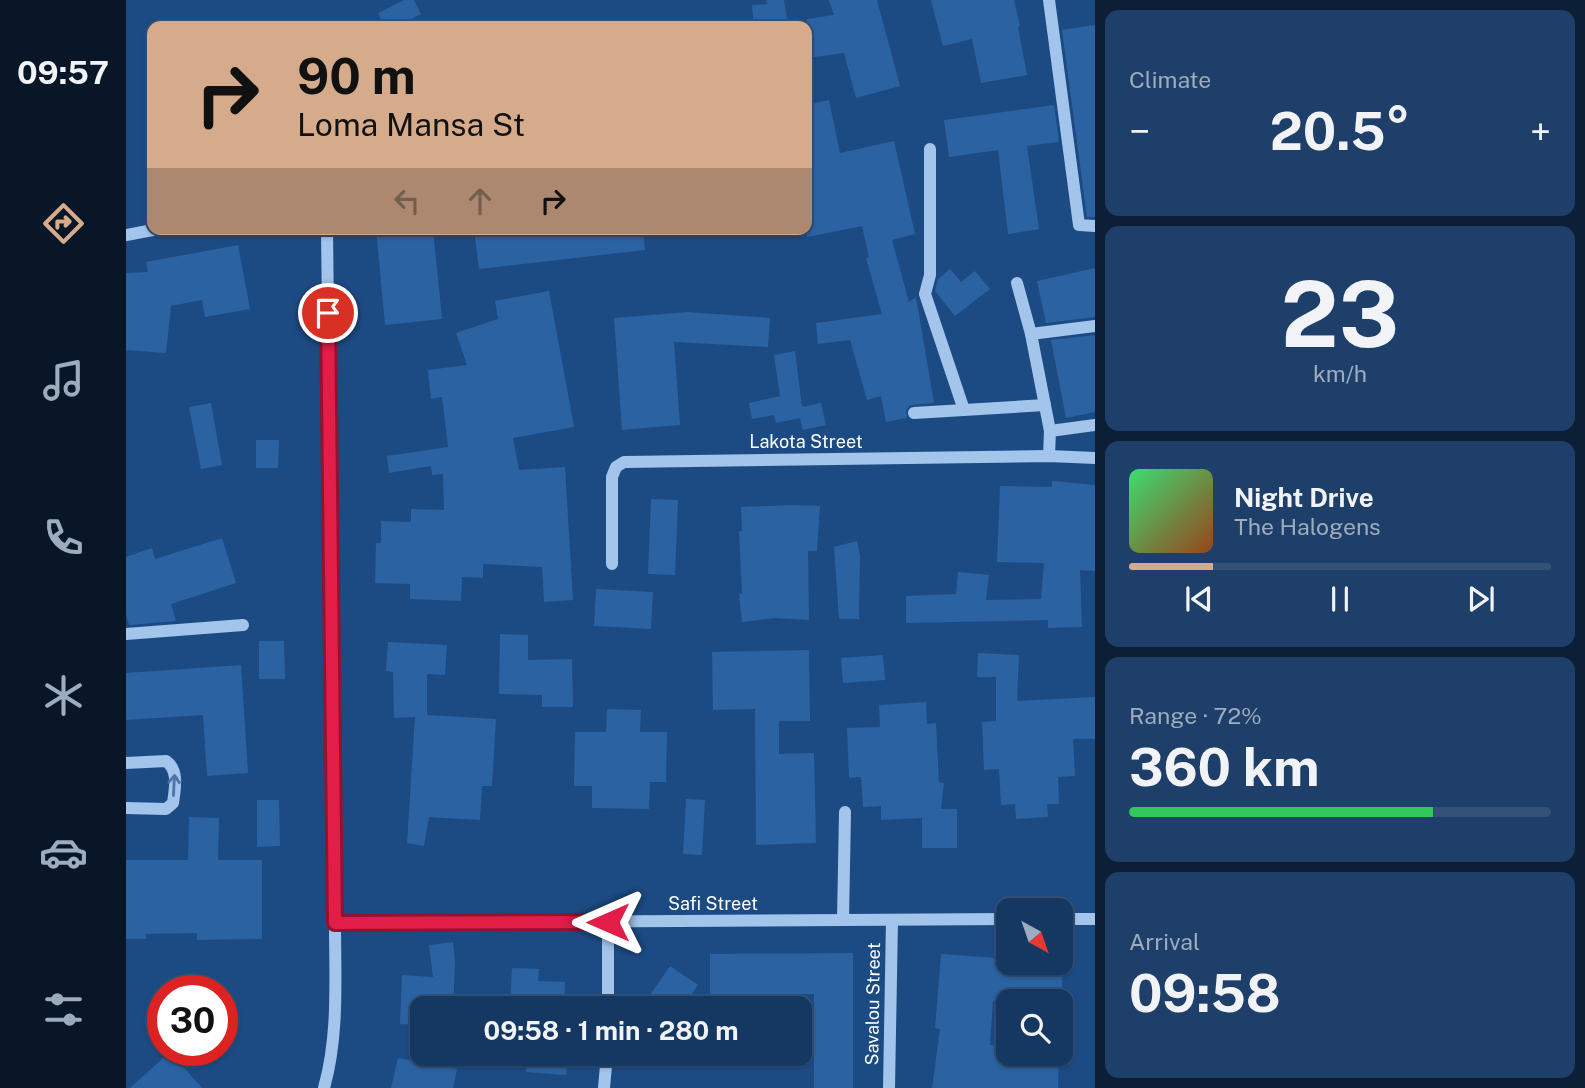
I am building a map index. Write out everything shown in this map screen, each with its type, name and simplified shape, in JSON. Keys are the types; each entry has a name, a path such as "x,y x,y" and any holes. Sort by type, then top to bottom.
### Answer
{"street":[{"path":"1049,0 1079,225 1095,226"},
{"path":"930,149 930,275 925,294 964,410"},
{"path":"126,235 147,231"},
{"path":"324,1088 335,1013 327,235"},
{"path":"1017,284 1031,334 1050,431 1049,456"},
{"path":"1031,334 1095,326"},
{"path":"914,413 1045,405"},
{"path":"1050,431 1095,425"},
{"name":"Lakota Street","path":"612,564 612,477 616,467 624,462 1049,456 1095,458"},
{"path":"126,634 243,625"},
{"path":"126,763 166,761 175,772 173,803 166,809 126,808"},
{"path":"844,920 845,812"},
{"name":"Safi Street","path":"335,923 996,919"},
{"path":"1073,919 1095,919"},
{"name":"Savalou Street","path":"889,1088 892,920"},
{"path":"608,922 608,996"},
{"path":"604,1088 606,1066"}],"building":[{"path":"404,0 414,0 421,14 406,21 382,21 378,13"},
{"path":"766,0 784,0 787,21 754,21 752,5 767,4"},
{"path":"829,0 877,0 900,86 856,98 844,53 812,57 812,21 807,19 834,15"},
{"path":"931,0 1014,0 1027,75 981,83 972,39 943,46"},
{"path":"1095,25 1095,217 1087,217 1062,30"},
{"path":"829,100 840,153 894,141 915,234 892,240 909,302 916,297 934,403 910,405 906,410 907,418 886,422 881,396 867,400 850,340 818,344 816,323 882,314 866,258 869,257 862,226 807,237 812,235 812,104"},
{"path":"1054,105 1059,142 1027,146 1039,229 1008,234 998,150 949,157 944,120"},
{"path":"377,235 434,235 442,319 385,325"},
{"path":"475,235 644,235 645,250 479,269"},
{"path":"238,245 250,309 205,317 202,300 171,306 166,353 126,350 126,273 148,272 146,262"},
{"path":"1095,268 1095,317 1046,323 1037,281"},
{"path":"950,269 961,282 975,271 990,289 955,316 935,291 938,279"},
{"path":"549,291 574,427 513,438 519,470 565,467 573,600 544,602 542,567 483,564 483,578 462,577 461,601 410,599 410,584 375,583 376,543 381,543 381,521 411,522 411,509 444,510 443,474 432,475 431,466 389,473 387,456 448,447 442,397 431,399 428,370 467,365 456,333 498,319 495,301"},
{"path":"687,312 770,318 768,347 674,342 680,425 622,430 614,318"},
{"path":"1095,335 1095,412 1066,418 1051,340"},
{"path":"795,351 802,407 821,403 826,425 803,430 800,418 776,423 774,415 752,419 749,403 780,396 774,355"},
{"path":"211,403 222,465 201,469 189,407"},
{"path":"256,440 279,440 278,468 256,468"},
{"path":"1052,481 1095,485 1095,571 1080,570 1082,627 1048,628 1048,620 906,623 906,596 956,594 958,572 989,575 986,600 1041,599 1044,563 997,562 1000,486 1052,487"},
{"path":"651,499 678,500 675,575 648,574"},
{"path":"820,506 817,551 808,551 809,620 775,618 742,622 739,594 742,594 739,531 742,531 741,507"},
{"path":"222,538 236,583 171,604 176,621 129,625 126,615 126,557 152,548 155,559"},
{"path":"857,541 860,556 859,619 839,619 834,547"},
{"path":"596,589 653,592 651,629 594,626"},
{"path":"500,634 528,635 528,660 572,659 573,707 542,707 542,695 499,694"},
{"path":"259,641 284,641 285,679 259,679"},
{"path":"388,642 447,645 445,675 427,674 427,715 496,719 492,786 482,786 480,820 429,817 424,846 407,843 415,717 394,718 393,672 386,671"},
{"path":"809,650 810,721 779,721 779,754 814,753 816,843 756,845 755,709 713,710 712,652"},
{"path":"978,653 1019,655 1017,701 1095,697 1095,739 1073,739 1075,776 1058,777 1059,804 1047,804 1048,817 1016,819 1015,804 1001,805 999,769 984,770 982,722 996,721 996,677 977,677"},
{"path":"883,655 885,680 843,683 841,658"},
{"path":"241,665 248,773 207,776 203,715 126,720 126,673"},
{"path":"926,702 927,724 936,723 939,782 944,783 941,809 957,809 957,848 922,848 922,818 881,820 881,806 863,807 861,777 849,778 847,728 880,727 879,705"},
{"path":"607,709 641,710 640,732 667,732 666,782 650,782 649,809 592,808 592,786 574,786 575,732 606,732"},
{"path":"686,799 705,800 702,855 683,854"},
{"path":"257,800 279,800 280,846 257,847"},
{"path":"189,817 219,818 218,860 262,860 262,939 197,940 197,933 146,934 146,939 126,939 126,860 188,860"},
{"path":"453,942 454,996 410,996 410,1024 400,1024 402,975 433,977 429,945"},
{"path":"853,953 853,1088 814,1088 814,994 710,996 710,954"},
{"path":"941,954 996,958 996,975 1063,975 1062,989 996,989 990,1045 996,1046 996,1066 1059,1066 1058,1088 932,1088 940,1029 935,1028"},
{"path":"670,966 698,985 690,996 649,996"},
{"path":"512,968 539,969 538,981 565,982 564,996 511,996"},
{"path":"398,1058 410,1060 410,1066 457,1069 453,1088 391,1088"},
{"path":"154,1066 182,1066 202,1088 130,1088"},
{"path":"527,1066 567,1066 566,1075 526,1072"}],"route":[{"path":"328,313 335,923 608,922"}]}
